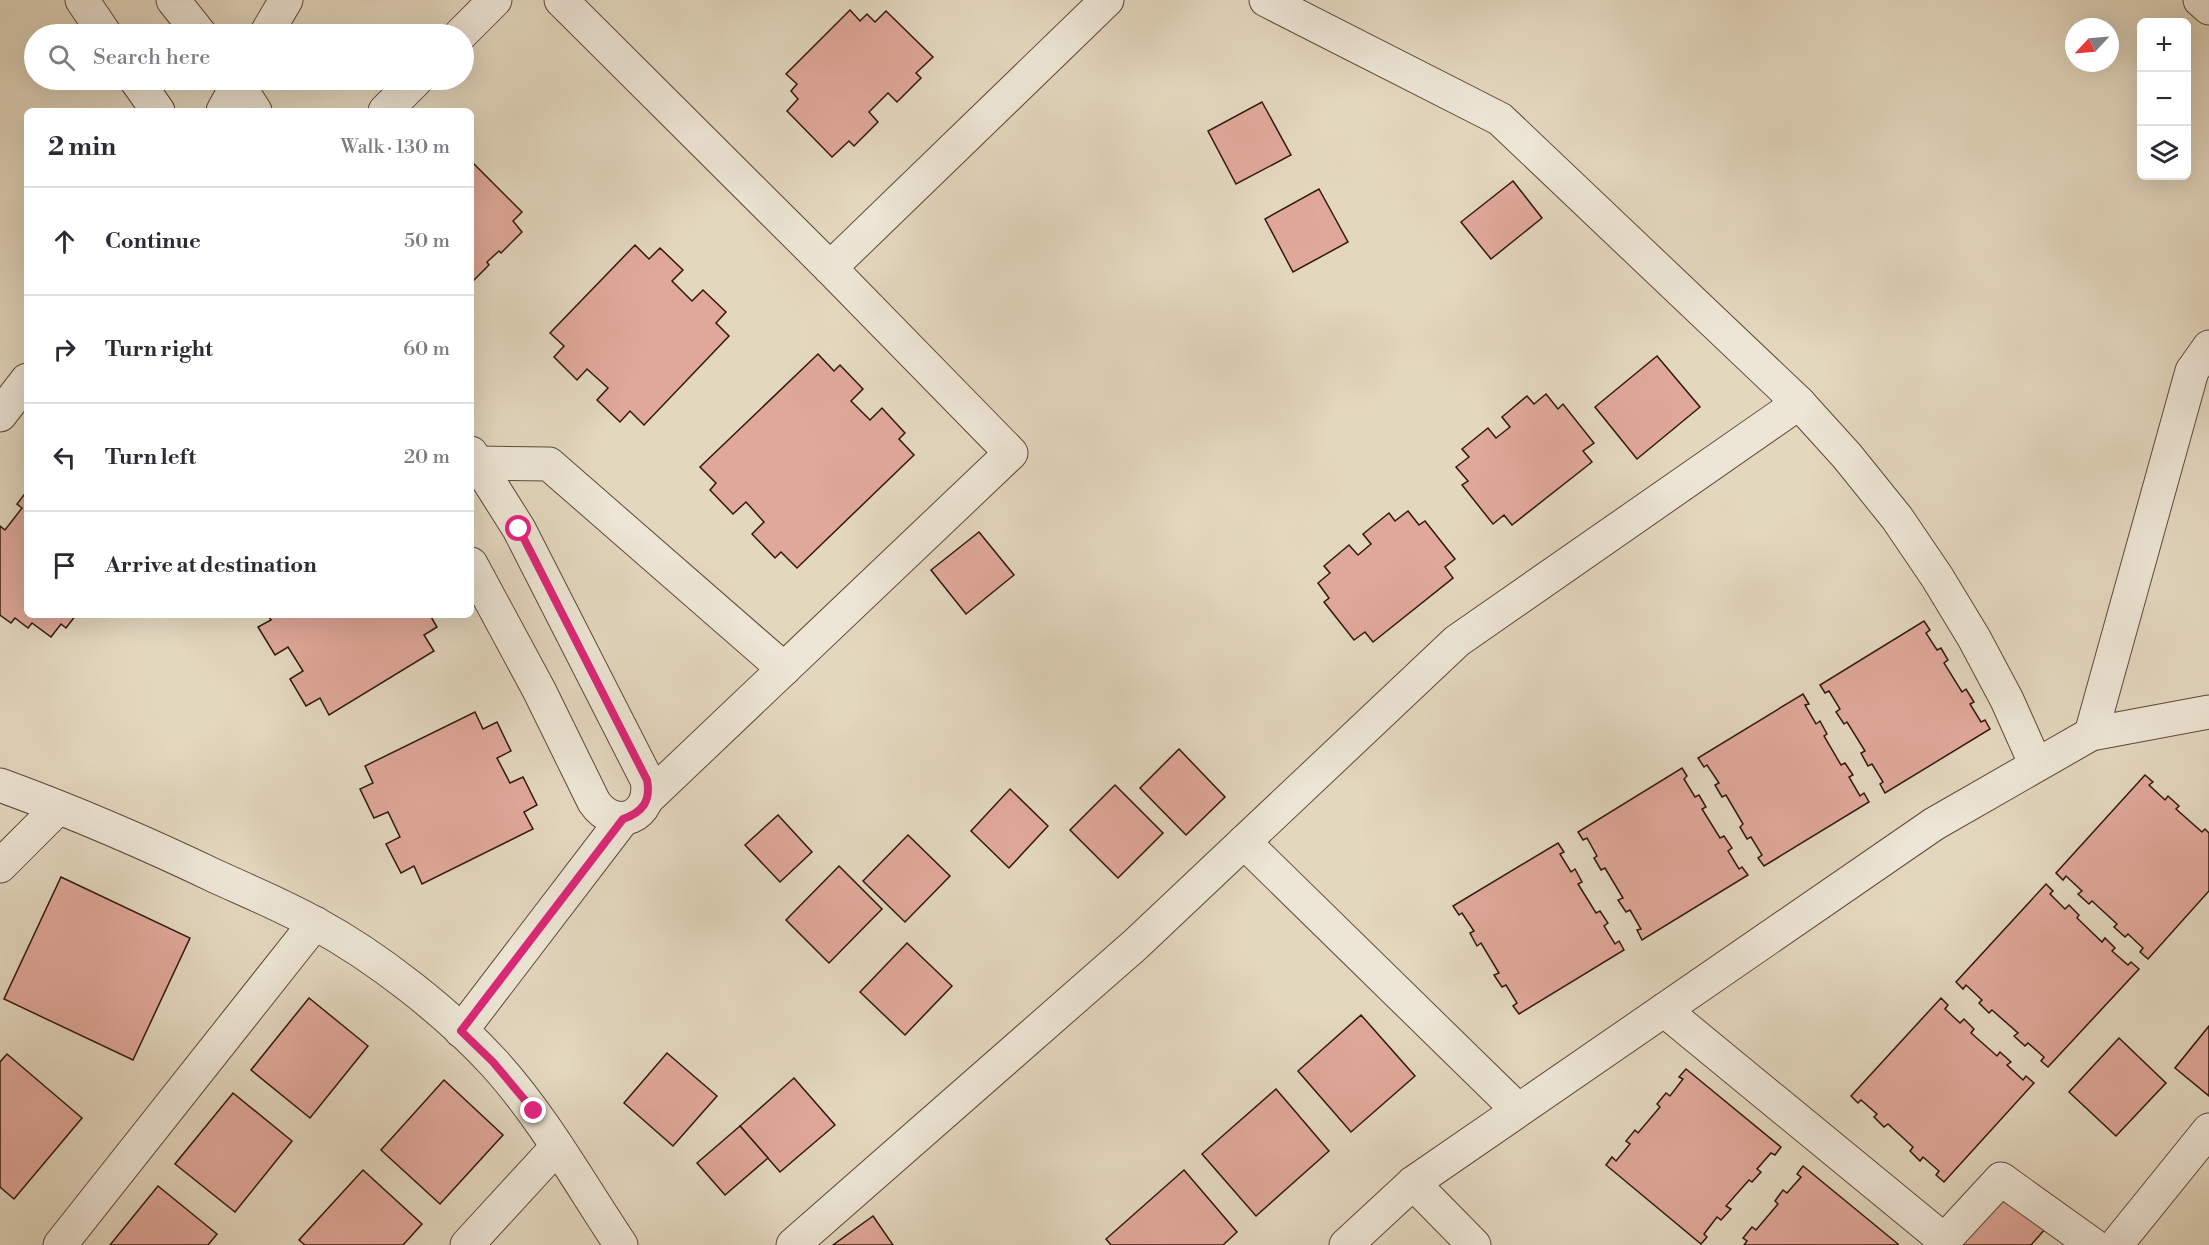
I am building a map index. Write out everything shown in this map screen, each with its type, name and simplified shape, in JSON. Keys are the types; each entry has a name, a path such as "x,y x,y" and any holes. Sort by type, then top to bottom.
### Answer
{"street":[{"path":"82,0 98,24"},
{"path":"173,0 192,24"},
{"path":"272,24 286,0"},
{"path":"471,24 495,0"},
{"path":"474,570 539,690 594,802 601,812 611,818 635,809 1011,453 830,268 561,0"},
{"path":"830,268 1107,0"},
{"path":"1266,0 1500,119 1799,404 1847,456 1897,518 1937,577 1974,638 2007,700 2036,765"},
{"path":"2200,0 2209,8"},
{"path":"143,90 156,108"},
{"path":"236,90 252,108"},
{"path":"388,108 406,90"},
{"path":"2091,734 2192,372 2209,347"},
{"path":"0,415 24,384"},
{"path":"793,1245 1136,945 1456,641 1799,404"},
{"path":"474,458 549,464 784,669"},
{"path":"461,1031 649,789 519,529 474,458"},
{"path":"1346,1245 1413,1183 1934,824 2091,734 2209,712"},
{"path":"0,785 170,855 315,923 399,977 493,1062 534,1111 621,1245"},
{"path":"0,866 58,808"},
{"path":"1244,842 1518,1110"},
{"path":"60,1245 315,923"},
{"path":"1664,1010 1942,1243 2001,1179 2093,1245"},
{"path":"2116,1245 2209,1130"},
{"path":"468,1245 557,1147"},
{"path":"1413,1183 1474,1245"}],"building":[{"path":"850,10 860,21 867,14 875,22 886,11 933,57 916,73 921,78 897,102 888,93 869,112 878,122 854,146 849,141 832,157 787,111 798,99 791,91 797,84 786,74"},
{"path":"1262,102 1291,155 1236,184 1208,131"},
{"path":"474,164 522,212 513,221 522,232 501,253 499,251 487,262 489,265 474,280"},
{"path":"1513,181 1542,218 1491,259 1461,222"},
{"path":"1319,189 1348,242 1293,272 1265,219"},
{"path":"635,245 649,259 660,248 683,270 672,281 692,301 703,290 726,312 716,323 729,336 644,425 630,411 620,422 597,400 608,388 587,369 577,380 554,357 564,346 550,333"},
{"path":"818,354 834,371 840,365 863,389 851,401 870,420 882,408 905,433 899,439 914,455 797,568 781,552 775,558 752,534 764,522 746,502 733,514 710,490 716,483 700,467"},
{"path":"1657,356 1700,407 1637,459 1595,407"},
{"path":"1546,394 1558,409 1563,404 1594,443 1583,451 1592,462 1512,525 1504,515 1493,524 1462,485 1468,481 1456,467 1469,457 1462,449 1488,428 1496,438 1510,427 1502,417 1527,396 1534,404"},
{"path":"24,495 24,618 74,618 66,628 61,624 51,637 32,623 28,628 15,618 11,623 0,615 0,526 5,530 22,508 17,504"},
{"path":"1408,511 1419,525 1425,521 1455,559 1445,567 1453,578 1373,642 1365,632 1354,640 1324,602 1329,598 1318,583 1330,573 1324,566 1349,545 1358,555 1371,544 1363,534 1389,513 1395,521"},
{"path":"979,532 1014,575 966,614 931,570"},
{"path":"270,618 432,618 437,627 424,635 434,651 329,715 320,698 306,706 290,679 303,671 288,647 275,655 258,627 271,620"},
{"path":"1924,621 1930,630 1926,633 1937,650 1941,648 1948,660 1944,663 1962,692 1966,689 1974,702 1970,704 1981,722 1985,720 1990,729 1885,793 1880,784 1883,782 1872,764 1868,766 1861,753 1865,751 1847,722 1844,724 1836,712 1840,709 1829,691 1825,693 1820,685"},
{"path":"1803,694 1809,704 1805,705 1816,724 1820,721 1827,734 1824,736 1841,765 1845,763 1853,775 1849,777 1860,796 1864,793 1869,802 1764,866 1758,858 1762,855 1751,837 1747,839 1740,827 1743,824 1726,795 1722,797 1715,785 1719,783 1707,765 1704,767 1698,758"},
{"path":"475,712 483,729 497,722 511,751 497,758 510,783 523,777 537,805 524,812 533,829 422,884 414,866 401,873 386,844 400,837 388,812 374,818 360,789 373,783 365,766"},
{"path":"1179,749 1225,797 1186,835 1140,788"},
{"path":"1682,768 1687,776 1684,779 1695,797 1699,795 1706,807 1702,809 1720,838 1724,836 1732,848 1728,851 1739,869 1742,867 1748,875 1642,940 1637,930 1641,929 1630,910 1626,912 1618,900 1623,898 1605,868 1601,870 1594,858 1597,856 1587,838 1583,840 1578,832"},
{"path":"2145,775 2153,782 2149,785 2165,800 2168,796 2179,806 2176,809 2202,832 2205,829 2209,833 2209,891 2148,959 2140,952 2143,948 2128,934 2125,937 2114,927 2117,924 2092,901 2089,904 2078,894 2082,891 2066,876 2063,880 2056,873"},
{"path":"1115,785 1163,833 1118,878 1070,830"},
{"path":"1010,789 1048,826 1009,868 971,831"},
{"path":"778,815 812,852 780,882 745,845"},
{"path":"908,835 950,876 905,922 863,881"},
{"path":"1558,843 1564,852 1560,854 1571,872 1575,869 1582,882 1578,884 1596,913 1600,911 1608,923 1604,926 1615,944 1619,941 1624,950 1519,1014 1513,1006 1517,1003 1506,985 1502,987 1494,975 1499,973 1481,943 1477,946 1470,933 1474,931 1462,913 1459,915 1453,906"},
{"path":"839,866 882,909 829,963 786,920"},
{"path":"61,877 190,938 133,1060 4,999"},
{"path":"2046,884 2053,891 2050,894 2065,909 2069,905 2079,915 2077,918 2102,942 2105,938 2115,948 2112,951 2128,965 2131,962 2139,969 2048,1067 2041,1061 2044,1057 2028,1043 2025,1046 2014,1036 2018,1033 1992,1010 1989,1013 1979,1003 1982,1000 1966,985 1963,989 1956,982"},
{"path":"907,943 952,986 905,1035 860,992"},
{"path":"309,998 368,1046 310,1118 251,1070"},
{"path":"1941,998 1948,1005 1945,1009 1960,1023 1964,1019 1974,1029 1971,1033 1997,1056 2000,1052 2011,1062 2007,1065 2023,1080 2026,1076 2034,1083 1944,1182 1936,1175 1939,1171 1923,1157 1920,1161 1910,1151 1913,1147 1888,1124 1884,1127 1874,1117 1877,1114 1861,1100 1858,1103 1851,1096"},
{"path":"1361,1015 1415,1076 1351,1132 1298,1071"},
{"path":"2209,1026 2209,1096 2175,1068"},
{"path":"2119,1038 2166,1083 2116,1136 2069,1092"},
{"path":"667,1053 717,1096 673,1146 624,1103"},
{"path":"7,1054 82,1118 14,1199 0,1187 0,1062"},
{"path":"1686,1069 1781,1147 1775,1155 1771,1153 1757,1169 1761,1172 1752,1182 1749,1180 1726,1206 1731,1209 1721,1220 1717,1217 1704,1234 1707,1237 1701,1244 1606,1165 1612,1157 1616,1161 1630,1144 1626,1141 1635,1130 1638,1133 1660,1107 1657,1104 1666,1093 1670,1096 1683,1079 1679,1077"},
{"path":"794,1078 835,1125 780,1172 740,1126"},
{"path":"444,1080 503,1135 440,1204 381,1150"},
{"path":"1276,1089 1329,1151 1256,1216 1202,1154"},
{"path":"233,1093 292,1141 235,1212 175,1164"},
{"path":"740,1126 768,1158 725,1195 697,1163"},
{"path":"1803,1166 1898,1245 1744,1245 1747,1241 1743,1238 1752,1227 1756,1230 1778,1204 1775,1201 1783,1190 1787,1193 1801,1177 1797,1174"},
{"path":"363,1170 422,1224 403,1245 305,1245 299,1240"},
{"path":"1184,1170 1237,1232 1223,1245 1111,1245 1106,1239"},
{"path":"158,1186 217,1234 208,1245 110,1245"},
{"path":"2005,1191 2046,1228 2031,1245 1958,1245"},
{"path":"873,1216 893,1245 833,1245"}],"route":[{"path":"519,529 647,780 649,789 648,800 642,808 635,815 623,819 461,1031 493,1062 534,1111"}]}
